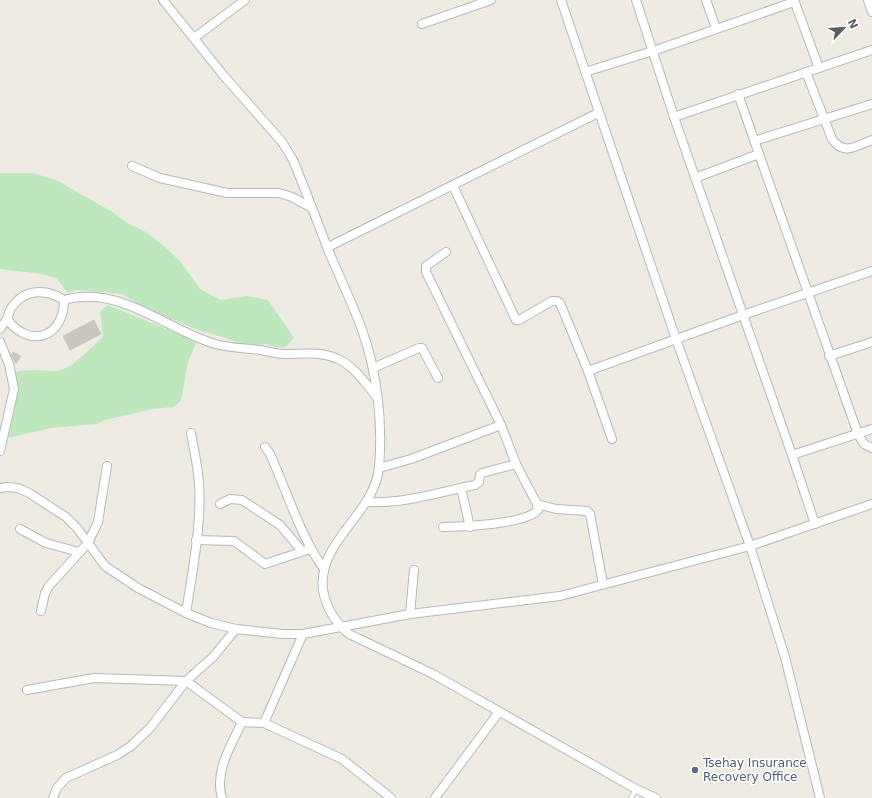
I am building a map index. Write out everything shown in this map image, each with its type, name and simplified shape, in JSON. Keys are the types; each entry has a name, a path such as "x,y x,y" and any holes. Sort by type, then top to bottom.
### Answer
{"street":[{"path":"163,0 282,142 293,160 362,328 373,368 377,397 379,468 375,486 368,502 339,539 324,569 322,583 324,598 328,608 340,626 349,634 433,674 636,789 656,798"},
{"path":"194,38 245,0"},
{"path":"422,24 491,0"},
{"path":"561,0 598,113 676,339 750,546 785,657 820,798"},
{"path":"636,0 674,117 815,524"},
{"path":"706,0 716,28"},
{"path":"868,0 872,12"},
{"path":"585,72 653,51 794,1 818,68"},
{"path":"674,117 738,94 872,50"},
{"path":"806,72 824,120 836,146 842,149 850,148 872,140"},
{"path":"738,94 858,434 864,444 872,448"},
{"path":"754,141 872,104"},
{"path":"328,247 598,113"},
{"path":"695,178 759,154"},
{"path":"132,166 160,178 227,193 279,193 292,197 312,208"},
{"path":"453,186 515,318 519,320 552,301 557,301 563,309 588,371 612,439"},
{"path":"443,527 470,527 529,517 538,510 537,504 516,464 501,425 426,272 426,266 429,262 446,252"},
{"path":"588,371 743,315 872,271"},
{"path":"0,329 11,308 20,298 30,293 49,292 64,300 77,297 106,297 128,304 165,323 215,344 283,354 317,352 327,354 340,359 353,369 377,397"},
{"path":"7,318 15,329 25,335 38,336 50,333 59,324 64,313 64,300"},
{"path":"0,342 9,364 14,389 0,451"},
{"path":"830,356 872,342"},
{"path":"373,368 419,348 424,350 438,378"},
{"path":"379,468 411,459 501,425"},
{"path":"792,455 872,429"},
{"path":"186,612 196,540 199,484 190,433"},
{"path":"265,447 270,454 292,503 306,550"},
{"path":"368,502 407,501 417,497 478,484 480,474 516,464"},
{"path":"41,611 45,593 49,586 88,543 101,515 107,466"},
{"path":"0,488 18,488 29,493 66,517 105,566 116,575 186,612 211,623 236,629 283,634 303,634 410,614 560,596 750,546 872,504"},
{"path":"461,488 470,527"},
{"path":"220,504 230,499 242,500 280,526 324,569"},
{"path":"537,504 556,509 587,511 590,514 603,584"},
{"path":"20,529 46,543 79,552"},
{"path":"196,540 234,541 265,564 306,550"},
{"path":"410,614 414,570"},
{"path":"53,798 57,788 66,778 117,755 131,746 150,728 186,682 213,657 236,629"},
{"path":"264,723 303,634"},
{"path":"27,690 94,678 186,682 242,722 264,723 342,759 390,798"},
{"path":"435,798 499,712"},
{"path":"222,798 220,771 242,722"}],"lane":[{"path":"631,798 636,789"}],"green space":[{"path":"0,173 32,173 56,180 111,211 129,224 146,232 181,262 200,289 221,300 247,296 268,300 294,338 286,347 278,348 265,344 248,345 198,330 145,308 122,294 77,290 68,293 56,278 41,274 0,269"},
{"path":"108,305 186,337 196,343 188,362 181,400 174,407 152,409 106,420 96,424 51,428 8,438 16,397 15,373 24,370 56,371 66,368 72,364 103,337 100,311"}],"building":[{"path":"94,320 101,334 70,350 63,336"},
{"path":"13,352 21,356 16,364 11,355"}],"place":[{"name":"Tsehay Insurance Recovery Office","path":"695,770"}]}
